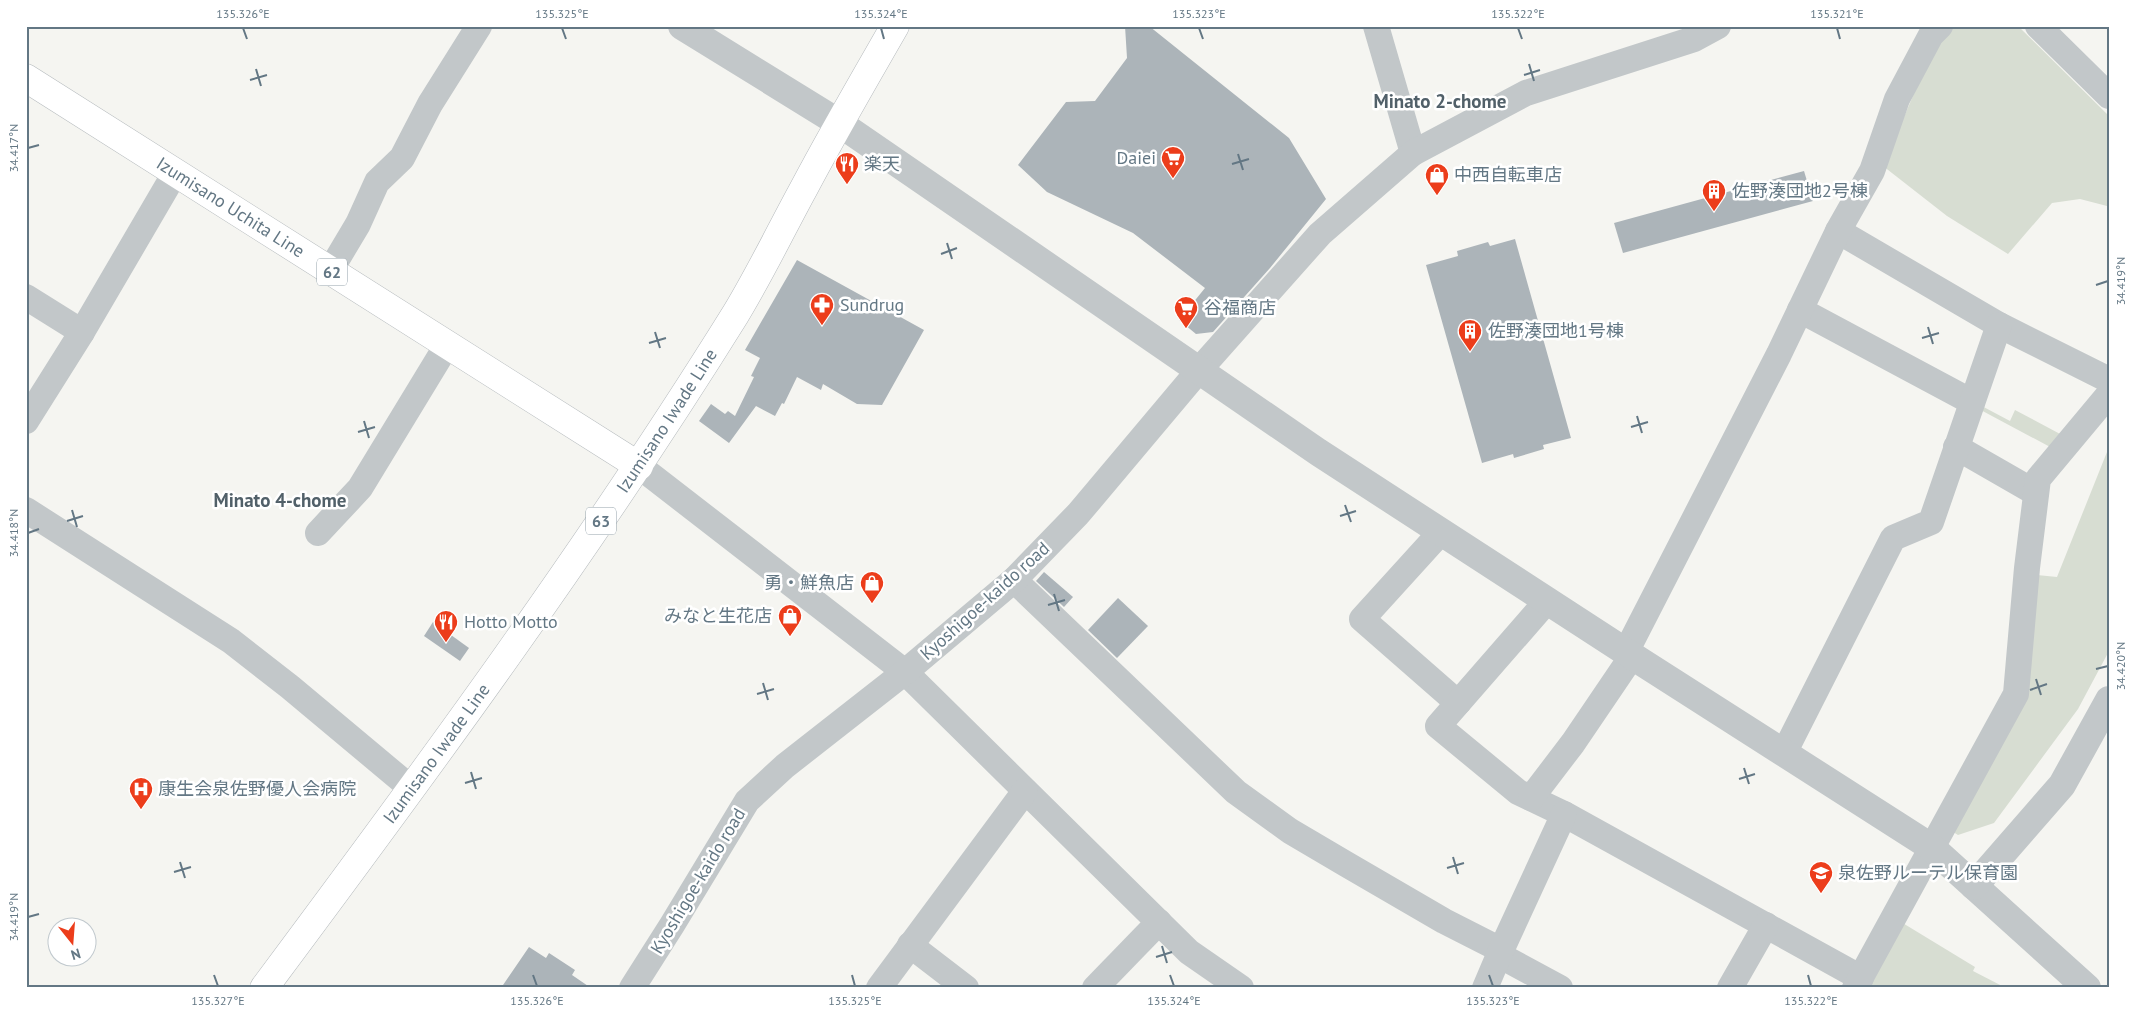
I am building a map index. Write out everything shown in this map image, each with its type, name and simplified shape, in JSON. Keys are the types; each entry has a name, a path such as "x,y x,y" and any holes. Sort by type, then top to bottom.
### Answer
{"main road":[{"name":"Izumisano Iwade Line","path":"264,988 412,789 550,597 639,466 737,312 839,124 895,26"},
{"name":"Izumisano Uchita Line","path":"26,78 639,466"}],"street":[{"path":"330,271 358,224 376,182 402,158 430,104 479,26"},
{"path":"682,26 839,124 1200,369 1318,452 1931,847 2087,988"},
{"path":"1376,26 1413,153"},
{"name":"Kyoshigoe-kaido road","path":"632,988 672,926 747,801 785,766 905,672 1014,580 1078,514 1200,369 1320,234 1413,153 1526,93 1694,39 1718,26"},
{"path":"1530,798 1573,743 1629,654 1838,231 1872,171 1897,99 1931,35 1940,26"},
{"path":"2038,26 2109,96"},
{"path":"26,421 82,332 174,173"},
{"path":"1838,231 1999,325 2109,380"},
{"path":"26,297 82,332"},
{"path":"1800,310 1972,402"},
{"path":"1784,753 1893,538 1931,522 1999,325"},
{"path":"318,533 360,488 447,345"},
{"path":"1547,601 1438,726 1518,792 1564,814 1766,925 1858,983 2016,694 2027,568 2038,479 2109,394"},
{"path":"1956,447 2036,493"},
{"path":"639,466 905,672 1189,952 1241,988"},
{"path":"26,510 232,641 412,789"},
{"path":"1441,532 1362,619 1458,703"},
{"path":"1014,580 1236,792 1290,831 1560,988"},
{"path":"1974,886 2062,786 2109,700"},
{"path":"879,988 1025,791"},
{"path":"1486,988 1500,953 1564,814"},
{"path":"1095,988 1159,922"},
{"path":"1730,988 1766,925"},
{"path":"910,945 966,988"}],"shaded area":[{"path":"1954,26 2018,26 2109,116 2109,204 2107,206 2080,199 2052,203 2008,254 1947,216 1883,166 1933,49"},
{"path":"1978,404 2010,421 2015,410 2062,435 2052,448 1977,408"},
{"path":"2109,447 2109,651 2078,709 1994,823 1958,835 1950,830 2021,697 2037,575 2057,577"},
{"path":"1901,922 1975,967 1973,971 2006,988 1863,988"}],"building":[{"name":"Daiei","path":"1125,26 1149,26 1289,138 1326,199 1270,268 1213,332 1196,334 1179,320 1205,288 1133,233 1047,192 1018,165 1066,102 1095,101 1127,58"},
{"name":"佐野湊団地2号棟","path":"1804,171 1813,201 1623,253 1614,223"},
{"name":"佐野湊団地1号棟","path":"1515,239 1571,438 1543,445 1544,449 1514,458 1513,454 1482,463 1426,265 1458,256 1457,251 1488,242 1490,246"},
{"path":"797,260 924,330 882,405 857,404 823,384 821,390 797,377 784,404 782,403 775,416 756,406 729,443 699,421 711,404 725,414 728,411 735,416 754,377 751,376 760,358 745,350"},
{"path":"1044,572 1073,597 1064,607 1036,581"},
{"path":"1118,598 1148,626 1117,658 1088,630"},
{"path":"433,622 469,648 460,661 424,636"},
{"path":"529,947 546,958 549,953 575,970 572,975 591,988 501,988"}],"place":[{"name":"Daiei","path":"1173,179"},
{"name":"楽天","path":"847,185"},
{"name":"中西自転車店","path":"1437,196"},
{"name":"佐野湊団地2号棟","path":"1714,212"},
{"name":"Sundrug","path":"822,326"},
{"name":"谷福商店","path":"1186,329"},
{"name":"佐野湊団地1号棟","path":"1470,352"},
{"name":"勇・鮮魚店","path":"872,604"},
{"name":"みなと生花店","path":"790,637"},
{"name":"Hotto Motto","path":"446,643"},
{"name":"康生会泉佐野優人会病院","path":"141,810"},
{"name":"泉佐野ルーテル保育園","path":"1821,894"}],"district":[{"name":"Minato 2-chome","path":"1440,101"},
{"name":"Minato 4-chome","path":"280,500"}]}
